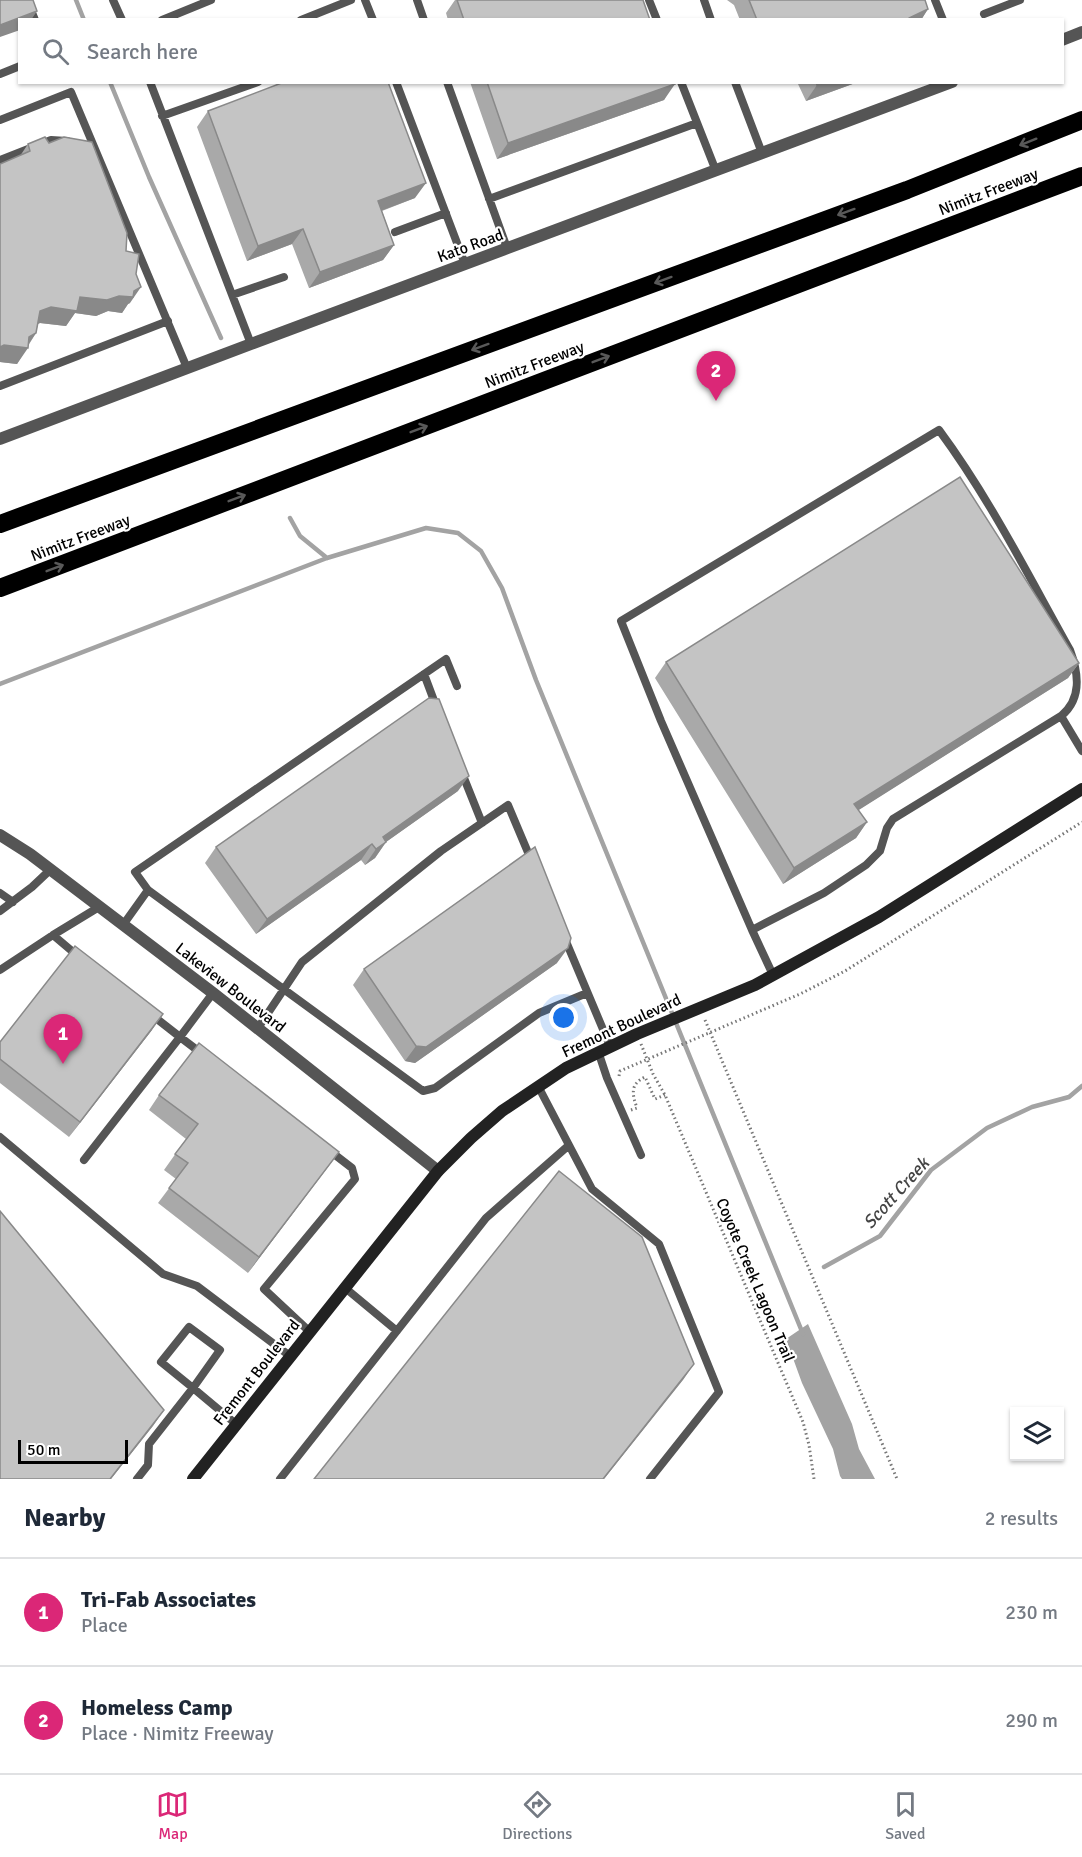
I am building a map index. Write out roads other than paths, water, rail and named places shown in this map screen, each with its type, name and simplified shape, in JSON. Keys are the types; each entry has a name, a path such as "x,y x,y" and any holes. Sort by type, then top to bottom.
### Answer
{"highway":[{"name":"Nimitz Freeway","path":"0,524 907,190 1082,120"},
{"name":"Nimitz Freeway","path":"0,588 1082,176"}],"main road":[{"name":"Fremont Boulevard","path":"193,1479 438,1171 502,1111 538,1086 604,1048 755,985 879,917 1082,789"}],"street":[{"path":"1064,39 1082,32"},
{"name":"Kato Road","path":"0,440 250,344 947,84"},
{"name":"Lakeview Boulevard","path":"0,835 30,854 213,993 438,1171"}],"lane":[{"path":"27,0 34,18"},
{"path":"113,0 121,18"},
{"path":"167,18 211,0"},
{"path":"306,18 351,0"},
{"path":"365,0 371,18"},
{"path":"417,0 423,18"},
{"path":"649,0 656,18"},
{"path":"704,0 710,18"},
{"path":"935,0 942,18"},
{"path":"984,14 1020,0"},
{"path":"0,74 18,67"},
{"path":"151,84 250,344"},
{"path":"162,116 252,84"},
{"path":"397,84 465,264"},
{"path":"448,84 507,248"},
{"path":"682,84 716,171"},
{"path":"736,84 762,153"},
{"path":"0,120 70,92 187,368"},
{"path":"489,199 697,123"},
{"path":"0,160 51,140 72,142"},
{"path":"82,143 92,144"},
{"path":"394,232 446,213"},
{"path":"232,295 284,277"},
{"path":"0,386 168,321"},
{"path":"752,930 824,893 867,865 880,851 887,828 893,819 1061,716 1074,703 1078,688 1078,671 1070,650 994,511 939,430 621,621 665,731 752,930 773,975"},
{"path":"457,686 446,659 135,872 148,890 423,1091 435,1088 539,1013 587,993"},
{"path":"424,674 440,717"},
{"path":"1061,716 1082,751"},
{"path":"457,759 482,823"},
{"path":"258,1028 302,962 441,851 508,805 534,868"},
{"path":"0,911 50,870"},
{"path":"123,925 148,890"},
{"path":"0,893 13,902"},
{"path":"0,970 99,907"},
{"path":"561,930 587,993 604,1048 607,1078 641,1155"},
{"path":"53,935 89,964"},
{"path":"84,1160 213,993"},
{"path":"143,1008 207,1058"},
{"path":"538,1086 592,1190 659,1244 719,1392 650,1479"},
{"path":"0,1137 163,1274 197,1286 290,1356"},
{"path":"280,1479 486,1218 568,1146"},
{"path":"310,1332 264,1289 355,1179 352,1168 325,1147"},
{"path":"344,1287 397,1331"},
{"path":"137,1479 148,1465 149,1444 193,1388 220,1350 189,1327 161,1362 193,1388 236,1424"}],"waterway":[{"path":"76,0 83,18"},
{"path":"111,84 149,177 221,338"},
{"path":"290,518 300,536 327,558"},
{"path":"0,684 327,558 426,528 458,533 481,551 502,588 536,680 803,1334"},
{"name":"Scott Creek","path":"824,1267 880,1236 931,1170 987,1128 1032,1107 1069,1097 1082,1086"}],"place":[{"name":"Homeless Camp","path":"716,401"},
{"name":"Tri-Fab Associates","path":"63,1064"}]}
